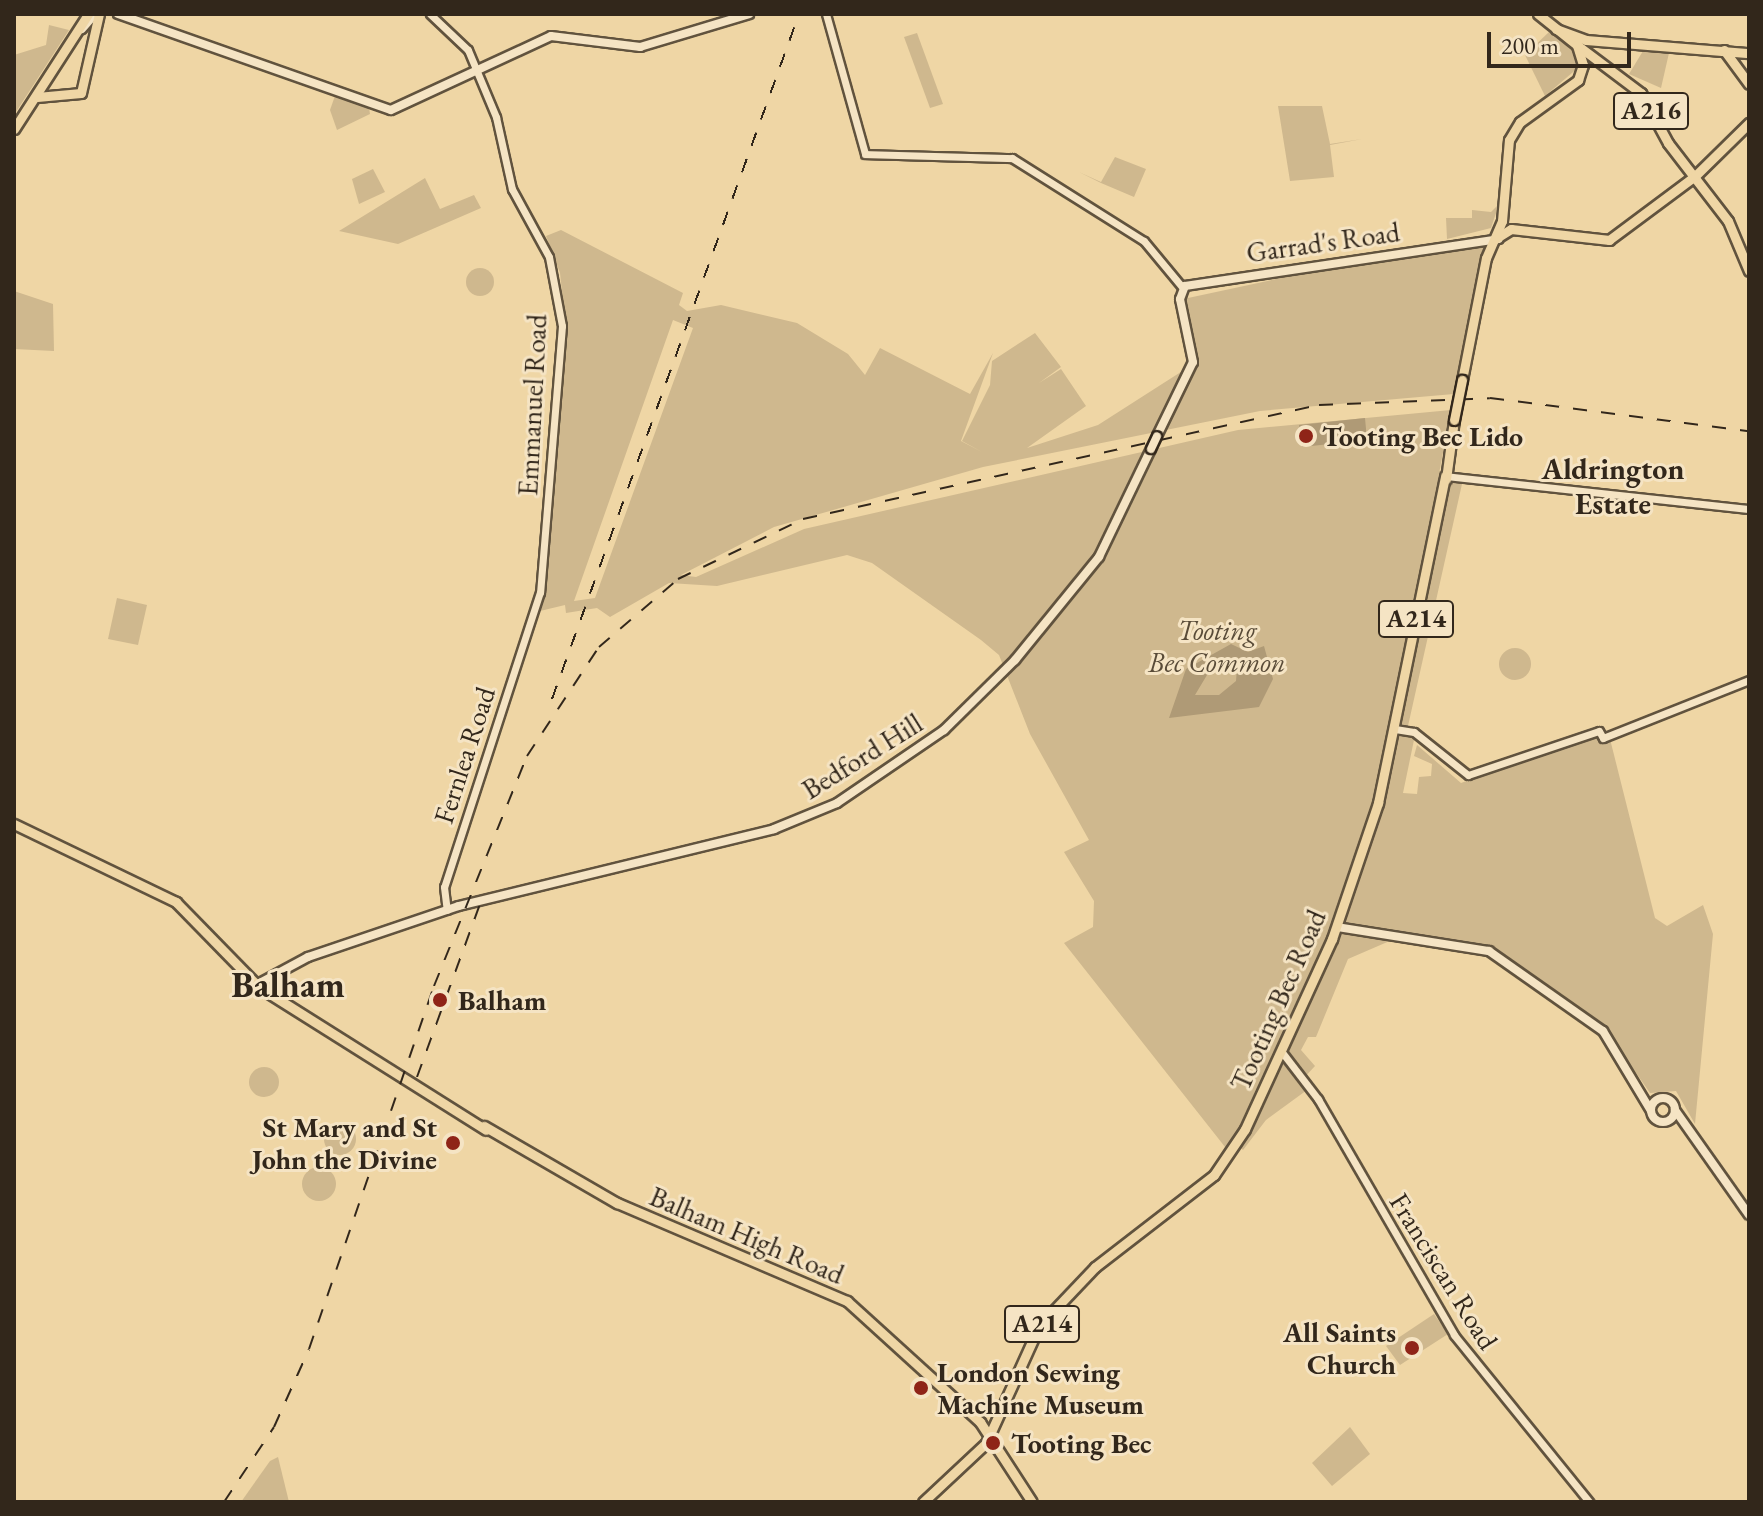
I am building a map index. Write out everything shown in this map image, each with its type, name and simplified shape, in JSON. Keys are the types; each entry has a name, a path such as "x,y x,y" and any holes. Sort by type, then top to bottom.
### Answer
{"main road":[{"path":"79,33 88,14"},
{"path":"14,129 79,33 97,14"},
{"path":"34,99 81,93 97,14"},
{"path":"118,14 339,86 388,109 555,35 594,47 640,47 745,16"},
{"path":"1538,14 1556,29 1582,42 1705,50 1746,57 1735,69"},
{"path":"1582,42 1583,71"},
{"name":"A216","path":"1582,42 1594,60 1641,93 1728,221 1749,271"},
{"path":"1724,52 1749,84"},
{"name":"A216","path":"1583,71 1594,60"},
{"name":"A214","path":"1494,241 1502,221 1512,131 1583,71"},
{"path":"49,75 58,95"},
{"path":"1494,241 1509,230 1609,240 1695,176 1749,123"},
{"path":"1502,221 1509,230"},
{"name":"Garrad's Road","path":"1183,288 1471,240 1494,241"},
{"name":"Tooting Bec Road","path":"990,1437 1038,1328 1095,1267 1219,1170 1281,1051 1337,927 1395,729 1462,380 1494,241"},
{"name":"Bedford Hill","path":"256,985 298,961 447,910 777,828 862,788 944,730 1018,657 1099,557 1193,362 1183,288"},
{"name":"Balham High Road","path":"14,824 179,904 256,985 605,1197 847,1301 938,1379 990,1437 1032,1502"},
{"path":"1337,927 1489,951 1603,1031 1651,1104 1659,1122 1670,1120 1684,1125"},
{"path":"1651,1104 1669,1100 1749,1215"},
{"path":"1670,1120 1675,1110"},
{"name":"A214","path":"923,1502 990,1437"}],"street":[{"name":"Emmanuel Road","path":"430,14 464,42 474,72 496,117 512,189 543,239 561,310 535,615"},
{"path":"826,14 865,154 1012,158 1144,241 1183,288"},
{"path":"1445,476 1749,509"},
{"name":"Fernlea Road","path":"447,910 444,887 535,615"},
{"path":"1395,729 1414,732 1468,775 1601,734 1749,680"},
{"name":"Franciscan Road","path":"1281,1051 1318,1099 1454,1335 1589,1502"}],"green space":[{"path":"49,25 69,30 14,115 14,55 46,45"},
{"path":"1550,31 1575,53 1579,67 1545,96 1525,55"},
{"path":"917,33 943,104 930,108 904,37"},
{"path":"1643,51 1669,53 1661,88 1629,74"},
{"path":"336,93 369,108 370,114 337,130 330,110"},
{"path":"1278,106 1322,106 1330,144 1362,139 1330,145 1334,177 1290,181"},
{"path":"1115,157 1146,169 1134,197 1101,183 1079,172 1101,182"},
{"path":"373,169 385,192 359,204 352,179"},
{"path":"425,178 440,209 474,195 481,208 398,244 339,231"},
{"path":"1499,204 1491,228 1447,239 1446,218 1472,218 1472,210 1491,212"},
{"name":"Tooting Bec Common","path":"561,230 683,293 679,305 687,311 721,305 797,323 848,354 865,375 880,348 970,394 993,353 961,441 982,452 962,441 990,385 992,361 1035,333 1061,367 1039,383 1061,369 1086,406 1027,448 1098,425 1198,361 1186,304 1188,288 1188,298 1290,276 1249,279 1484,247 1454,394 1260,411 983,467 774,527 681,575 696,577 804,529 1238,430 1451,410 1438,479 1462,484 1406,735 1414,740 1403,793 1417,794 1419,777 1431,776 1432,764 1414,756 1417,745 1461,783 1591,736 1610,739 1655,918 1667,926 1703,905 1713,934 1695,1124 1676,1091 1650,1093 1605,1028 1496,949 1432,937 1428,947 1392,940 1348,959 1316,1037 1308,1037 1301,1050 1315,1066 1302,1080 1307,1090 1266,1120 1243,1150 1234,1141 1229,1152 1064,943 1093,927 1094,901 1064,852 1089,840 1030,734 999,655 981,640 872,563 847,555 717,586 669,583 610,617 597,608 566,613 565,605 540,611 566,330 560,273 546,236","holes":["673,320 693,328 595,598 574,601"]},
{"path":"480,268 490,272 494,282 490,292 480,296 470,292 466,282 470,272"},
{"path":"14,291 53,304 54,351 14,349"},
{"path":"117,598 147,605 138,645 108,639"},
{"path":"1515,648 1526,653 1531,664 1526,675 1515,680 1504,675 1499,664 1504,653"},
{"path":"264,1067 275,1071 279,1082 275,1093 264,1097 253,1093 249,1082 253,1071"},
{"path":"340,1123 351,1128 356,1139 351,1150 340,1155 329,1150 324,1139 329,1128"},
{"path":"319,1167 331,1172 336,1184 331,1196 319,1201 307,1196 302,1184 307,1172"},
{"path":"1434,1314 1448,1334 1400,1365 1386,1346"},
{"path":"1350,1427 1370,1454 1332,1486 1312,1463"},
{"path":"278,1457 289,1502 241,1502 270,1461"}],"shaded area":[{"path":"1365,418 1367,440 1302,447 1299,425"},
{"path":"1231,644 1248,652 1264,646 1273,679 1259,707 1169,718 1186,669","holes":["1224,667 1237,668 1236,681 1219,695 1195,695 1207,675"]}],"railway":[{"path":"552,699 799,14"},
{"path":"224,1502 274,1427 309,1349 434,986 527,756 599,647 678,579 803,519 1319,405 1490,398 1749,431"},
{"path":"417,1077 480,904"}],"place":[{"name":"Tooting Bec Lido","path":"1306,436"},
{"name":"Balham","path":"440,1000"},
{"name":"St Mary and St John the Divine","path":"453,1143"},
{"name":"All Saints Church","path":"1412,1348"},
{"name":"London Sewing Machine Museum","path":"921,1388"},
{"name":"Tooting Bec","path":"993,1443"}],"district":[{"name":"Aldrington Estate","path":"1613,486"},
{"name":"Balham","path":"288,985"}]}
